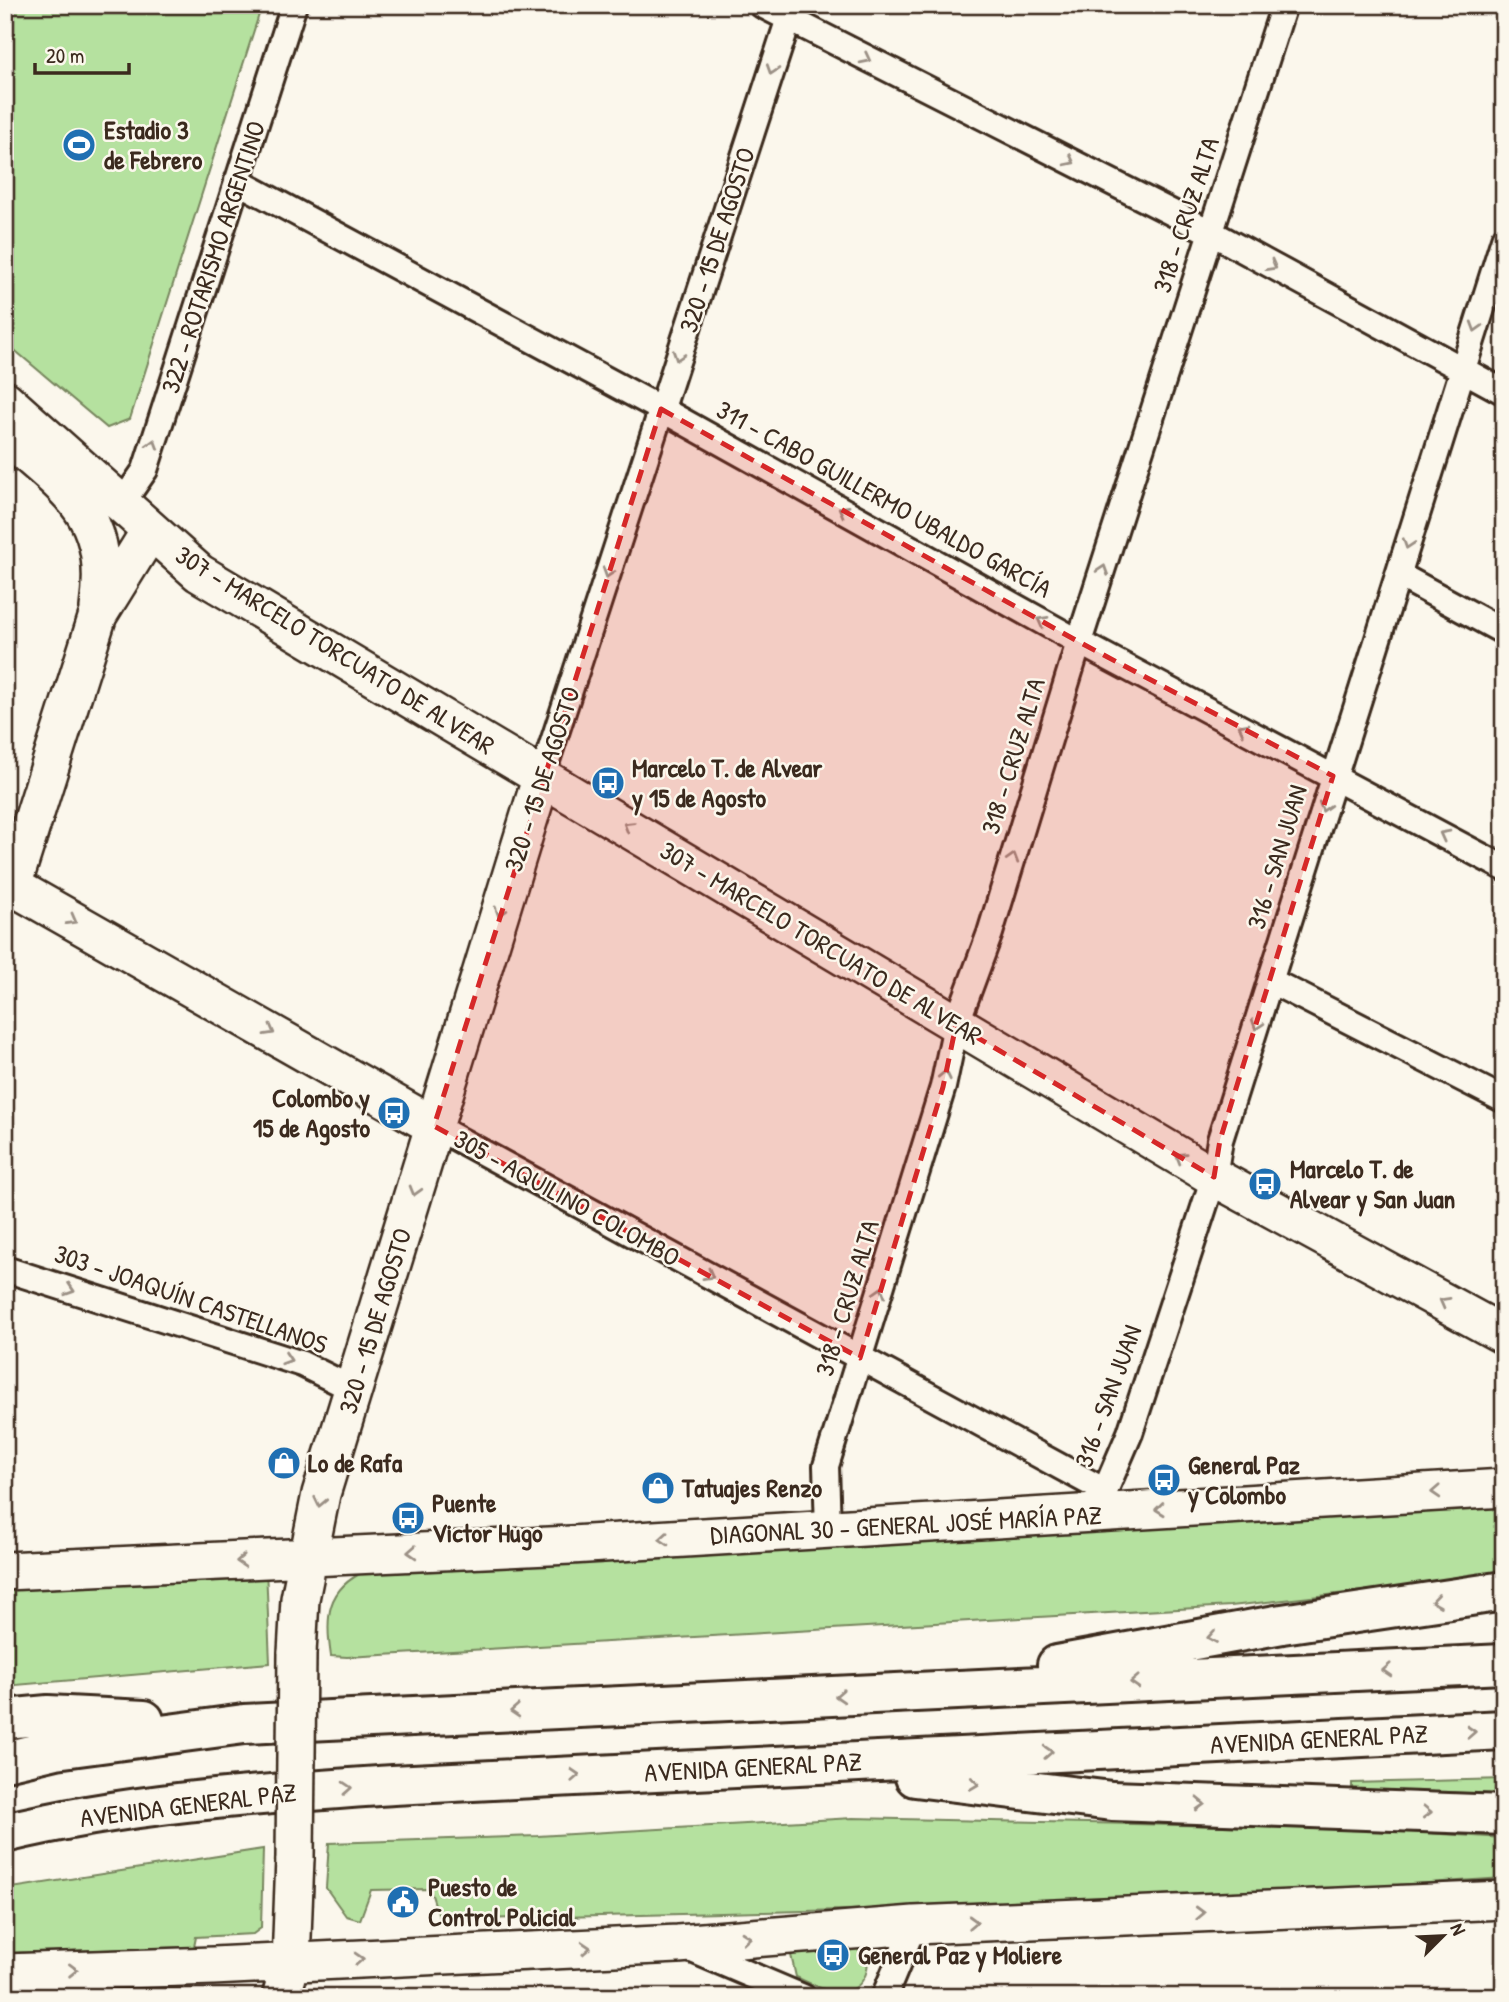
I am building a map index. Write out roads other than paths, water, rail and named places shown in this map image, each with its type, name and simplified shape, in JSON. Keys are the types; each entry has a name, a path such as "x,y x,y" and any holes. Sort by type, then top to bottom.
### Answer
{"highway":[{"path":"908,1693 1282,1624 1504,1591"},
{"path":"5,1761 57,1749 244,1724 1504,1664"},
{"path":"5,1719 48,1715 244,1724"},
{"name":"AVENIDA GENERAL PAZ","path":"5,1833 109,1812 235,1796 380,1786 1504,1730"},
{"path":"808,1764 1112,1801 1504,1815"},
{"path":"5,1855 109,1812"}],"street":[{"name":"322 - ROTARISMO ARGENTINO","path":"122,503 145,470 294,5"},
{"path":"762,5 791,13 1212,233 1504,392"},
{"name":"318 - CRUZ ALTA","path":"828,1529 826,1466 943,1087 956,1025 990,933 1079,642 1284,5"},
{"name":"320 - 15 DE AGOSTO","path":"286,1980 295,1858 300,1599 321,1494 542,776 791,13"},
{"name":"311 - CABO GUILLERMO UBALDO GARCÍA","path":"237,181 661,409 1079,642 1504,867"},
{"name":"316 - SAN JUAN","path":"1108,1503 1214,1177 1220,1140 1504,239"},
{"name":"307 - MARCELO TORCUATO DE ALVEAR","path":"5,400 199,573 1214,1177 1504,1335"},
{"path":"5,435 75,498 97,533 102,559 98,615 9,896"},
{"path":"98,615 150,531"},
{"path":"1399,575 1504,632"},
{"name":"305 - AQUILINO COLOMBO","path":"9,896 374,1089 434,1126 860,1358 1108,1503"},
{"path":"1271,981 1504,1100"},
{"name":"303 - JOAQUÍN CASTELLANOS","path":"5,1269 302,1364 355,1390"},
{"name":"DIAGONAL 30 - GENERAL JOSÉ MARÍA PAZ","path":"5,1571 309,1558 828,1529 1108,1503 1504,1488"},
{"path":"5,1973 286,1980 914,1925 1504,1900"},
{"path":"884,1997 914,1925"},
{"path":"678,1944 803,1997"}],"place":[{"name":"Estadio 3 de Febrero","path":"79,145"},
{"name":"Marcelo T. de Alvear y 15 de Agosto","path":"608,783"},
{"name":"Colombo y 15 de Agosto","path":"394,1113"},
{"name":"Marcelo T. de Alvear y San Juan","path":"1265,1184"},
{"name":"Lo de Rafa","path":"284,1463"},
{"name":"General Paz y Colombo","path":"1164,1480"},
{"name":"Tatuajes Renzo","path":"658,1488"},
{"name":"Puente Victor Hugo","path":"408,1518"},
{"name":"Puesto de Control Policial","path":"403,1902"},
{"name":"General Paz y Moliere","path":"833,1955"}]}
